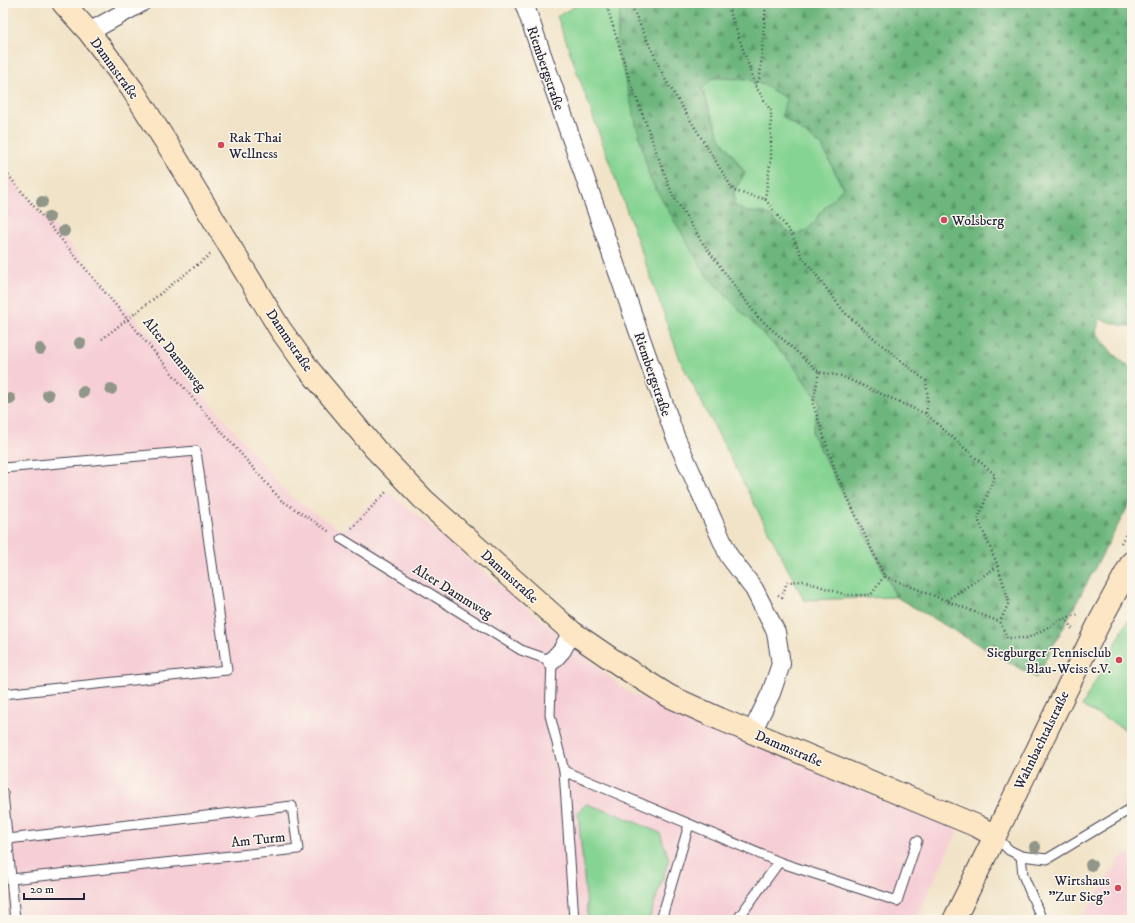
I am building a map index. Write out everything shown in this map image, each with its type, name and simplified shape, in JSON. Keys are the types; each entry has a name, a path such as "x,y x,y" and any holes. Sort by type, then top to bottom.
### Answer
{"street":[{"name":"Dammstraße","path":"63,3 89,32 136,95 280,328 310,371 375,449 431,506 572,632 669,696 977,826 994,836"},
{"path":"89,32 141,3"},
{"name":"Riembergstraße","path":"524,3 675,436 729,556 754,590 776,632 781,664 770,693 752,732"},
{"name":"Wahnbachtalstraße","path":"954,920 1100,621 1132,562"},
{"path":"552,661 562,650 572,632"}],"lane":[{"path":"3,468 196,451 227,670 3,694"},
{"name":"Alter Dammweg","path":"342,539 521,650 552,661"},
{"path":"552,661 550,715 564,771 574,920"},
{"path":"564,771 779,862 897,901 917,841"},
{"path":"3,793 15,920"},
{"name":"Am Turm","path":"8,839 292,806 298,849 11,879"},
{"path":"994,836 1009,850 1021,856 1047,860 1132,808"},
{"path":"661,920 689,825"},
{"path":"1021,856 1023,875 1042,920"},
{"path":"737,920 779,862"}],"path":[{"path":"608,3 628,75 672,194 702,242 757,316 818,372 841,376 926,414 995,475 978,520 998,566 1009,602 1000,622"},
{"path":"630,3 665,79 734,191 765,198 792,235 801,255 846,313 926,381 928,399 926,414"},
{"path":"727,3 756,87 771,111 771,158 765,198"},
{"path":"756,87 760,77 766,3"},
{"name":"Alter Dammweg","path":"3,169 195,400 281,500 342,539"},
{"path":"102,339 195,267"},
{"path":"818,372 813,404 836,473 884,576 1000,622 1007,638 1028,638 1066,618 1083,613"},
{"path":"342,539 400,476"},
{"path":"946,600 998,566"},
{"path":"754,590 782,596 787,582 804,581 846,594 870,594 884,576"},
{"path":"1066,618 1074,632"}],"shaded area":[{"path":"3,170 199,389 290,496 342,531 386,490 629,693 959,829 915,920 3,920"},
{"name":"Wirtshaus \"Zur Sieg\"","path":"1124,853 1132,854 1132,920 1080,920"}],"green space":[{"path":"582,3 621,3 616,44 792,364 820,403 812,433 896,597 804,600 681,362 557,16"},
{"path":"621,3 1132,3 1132,326 1123,326 1100,319 1096,332 1113,354 1132,369 1132,499 1036,678 896,597 880,561 843,494 812,433 820,402 792,364 706,275 650,179 616,44","holes":["713,78 747,79 762,84 786,98 782,116 822,146 843,188 819,214 816,221 806,231 792,235 766,213 747,212 734,205 734,191 745,173 720,137 702,89"]},
{"path":"713,78 747,79 762,84 786,98 805,132 822,146 843,188 819,214 816,221 806,231 792,235 766,213 747,212 734,205 734,191 745,173 720,137 702,89"},
{"name":"Siegburger Tennisclub Blau-Weiss e.V.","path":"1132,613 1132,733 1082,706"},
{"path":"586,804 614,813 660,833 669,859 649,920 588,920 578,812"}],"place":[{"name":"Rak Thai Wellness","path":"221,145"},
{"name":"Wolsberg","path":"944,220"},
{"name":"Siegburger Tennisclub Blau-Weiss e.V.","path":"1119,660"},
{"name":"Wirtshaus \"Zur Sieg\"","path":"1118,888"}]}
